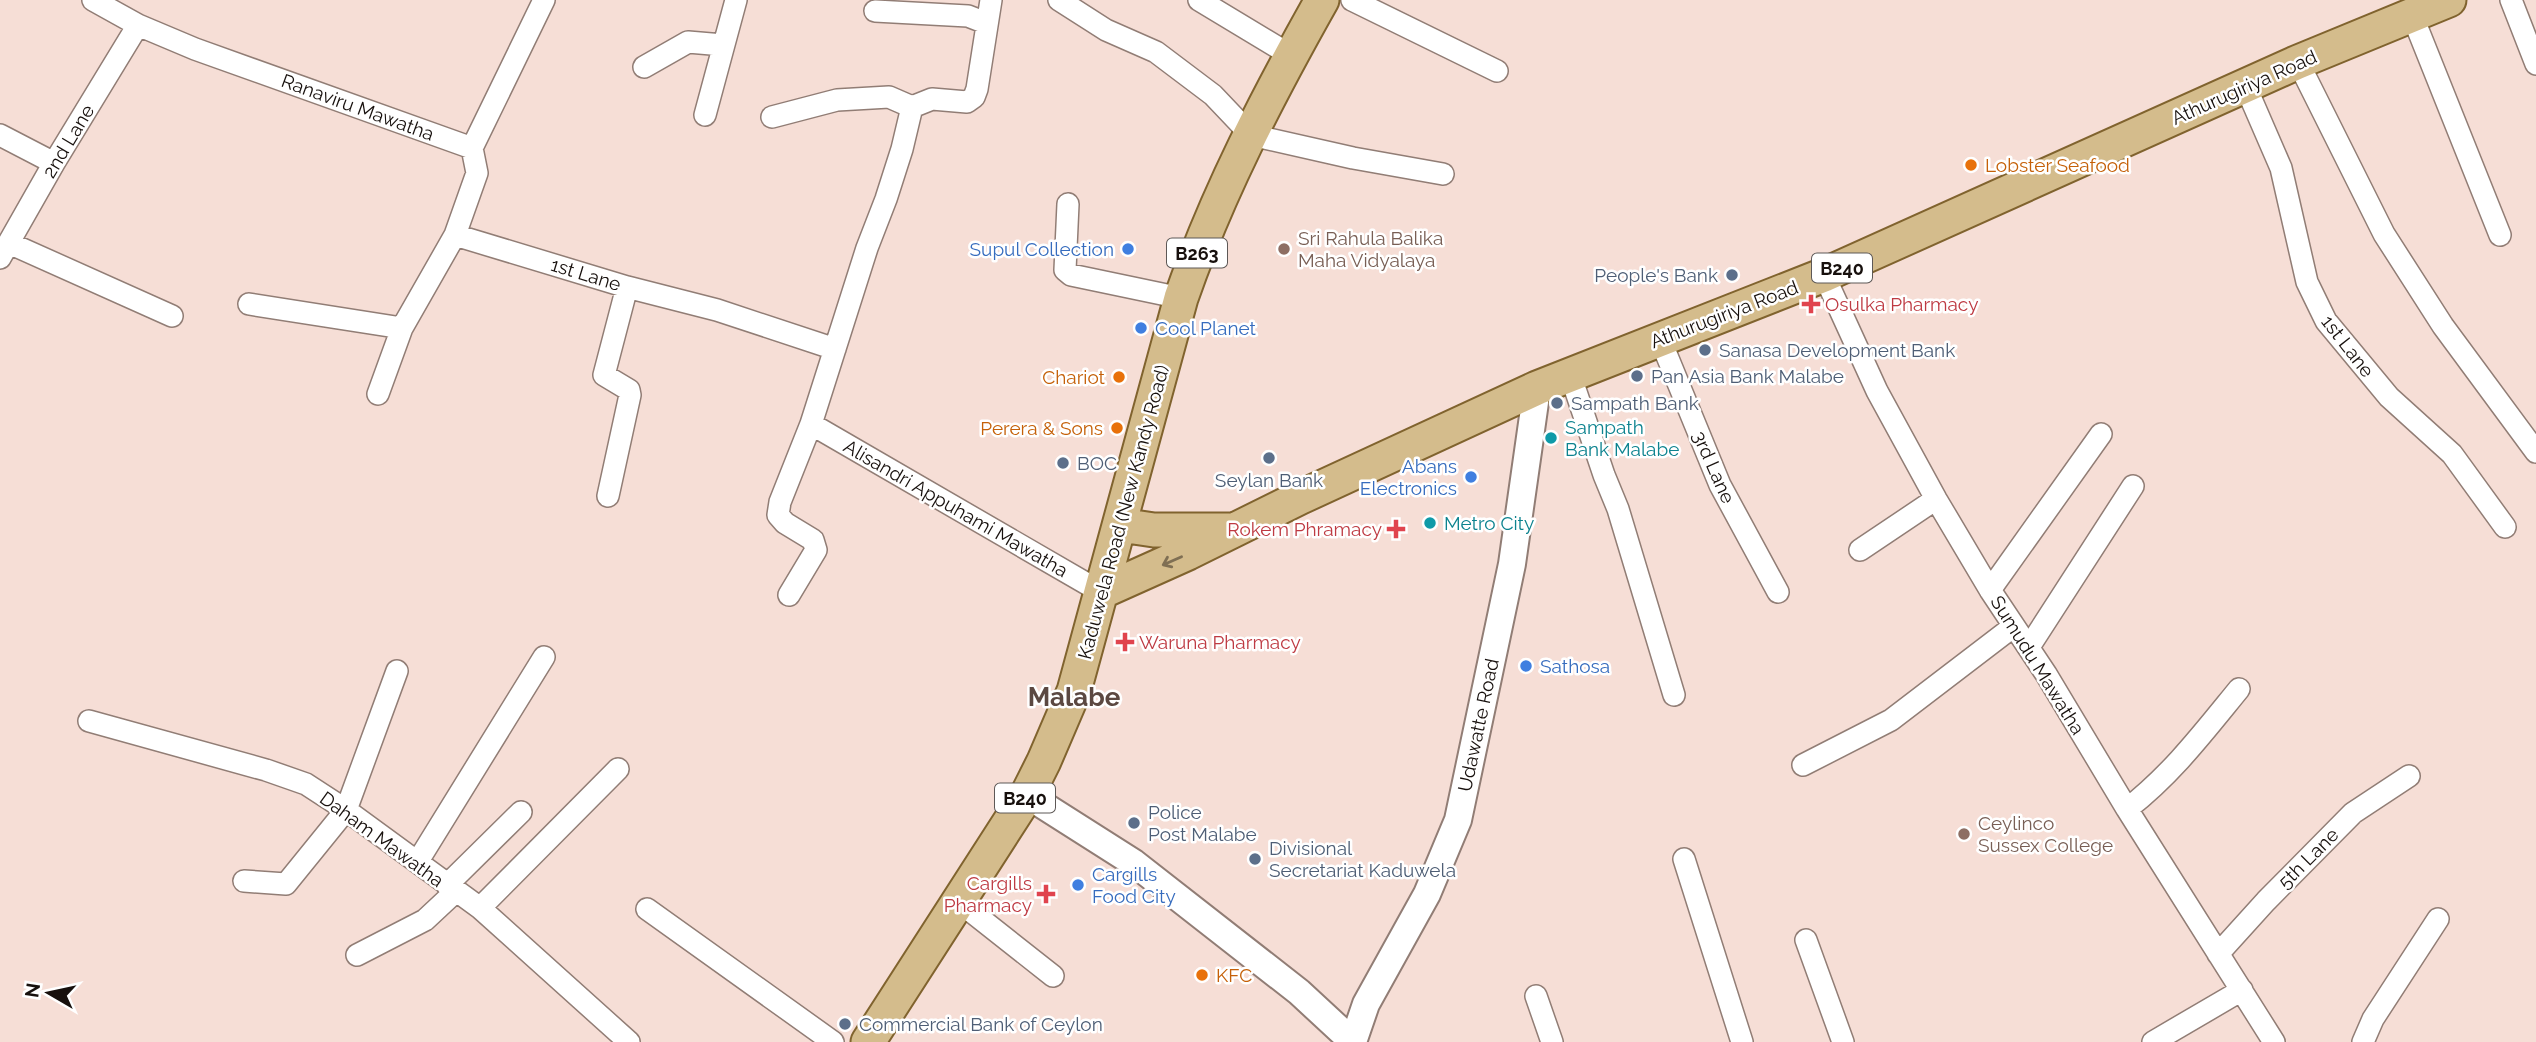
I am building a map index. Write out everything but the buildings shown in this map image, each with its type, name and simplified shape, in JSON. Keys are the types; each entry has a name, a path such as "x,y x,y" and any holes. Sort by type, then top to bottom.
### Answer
{"main road":[{"name":"Kaduwela Road (New Kandy Road)","path":"868,1042 1027,795 1044,761 1074,691 1181,298 1200,245 1251,135 1322,0"},
{"name":"Athurugiriya Road","path":"1101,592 1537,388 1824,275 2245,85 2449,0"},
{"name":"Athurugiriya Road","path":"1120,524 1154,530 1232,530"}],"street":[{"name":"Ranaviru Mawatha","path":"93,0 138,25 195,49 472,148"},
{"path":"378,394 402,328 455,235 477,173 472,148 544,0"},
{"path":"705,115 736,0"},
{"path":"772,117 837,100 889,97 912,107 932,99 967,102 974,97 977,89 991,0"},
{"path":"1059,0 1106,30 1156,52 1213,95 1251,135 1353,158 1443,174"},
{"path":"1199,0 1292,57"},
{"path":"1352,0 1496,71"},
{"path":"2511,0 2536,64"},
{"path":"875,10 968,16 986,23"},
{"path":"2412,15 2500,235"},
{"name":"2nd Lane","path":"4,250 138,25"},
{"path":"644,67 688,42 723,45"},
{"path":"2298,62 2384,234 2443,326 2536,452"},
{"name":"1st Lane","path":"2245,85 2281,168 2306,282 2326,321 2389,397 2452,454 2505,527"},
{"path":"789,595 816,550 813,540 785,523 778,515 780,502 811,424 867,248 898,162 912,107"},
{"path":"0,135 54,163"},
{"path":"1068,204 1065,270 1071,275 1181,298"},
{"name":"1st Lane","path":"455,235 627,287 717,310 835,349"},
{"path":"4,250 172,317"},
{"name":"Sumudu Mawatha","path":"1824,275 1877,391 1990,590 2029,648 2274,1042"},
{"path":"608,496 630,395 629,390 604,375 627,287"},
{"path":"249,304 402,328"},
{"name":"3rd Lane","path":"1660,338 1720,485 1778,592"},
{"path":"1570,374 1618,509 1674,695"},
{"name":"Udawatte Road","path":"1027,795 1135,863 1299,992 1353,1042 1366,1004 1427,894 1458,820 1512,564 1537,388"},
{"name":"Alisandri Appuhami Mawatha","path":"811,424 1101,592"},
{"path":"1990,590 2101,434"},
{"path":"2029,648 2133,486"},
{"path":"1860,550 1937,499"},
{"path":"1803,765 1891,719 2014,626"},
{"path":"418,861 544,657"},
{"path":"244,881 286,884 346,810 397,671"},
{"path":"2127,809 2166,776 2239,689"},
{"name":"Daham Mawatha","path":"89,721 276,773 306,784 418,861 480,908 629,1042"},
{"path":"480,908 618,769"},
{"name":"5th Lane","path":"2218,954 2353,813 2409,776"},
{"path":"357,955 425,920 521,813"},
{"path":"1684,859 1742,1042"},
{"path":"958,901 1053,976"},
{"path":"647,909 833,1042"},
{"path":"2364,1042 2373,1019 2438,919"},
{"path":"1806,940 1843,1042"},
{"path":"2153,1042 2242,990"},
{"path":"1536,996 1552,1042"}],"place":[{"name":"Lobster Seafood","path":"1971,165"},
{"name":"Supul Collection","path":"1128,249"},
{"name":"Sri Rahula Balika Maha Vidyalaya","path":"1284,249"},
{"name":"People's Bank","path":"1732,275"},
{"name":"Osulka Pharmacy","path":"1811,304"},
{"name":"Cool Planet","path":"1141,328"},
{"name":"Sanasa Development Bank","path":"1705,350"},
{"name":"Pan Asia Bank Malabe","path":"1637,376"},
{"name":"Chariot","path":"1119,377"},
{"name":"Sampath Bank","path":"1557,403"},
{"name":"Perera & Sons","path":"1117,428"},
{"name":"Sampath Bank Malabe","path":"1551,438"},
{"name":"Seylan Bank","path":"1269,458"},
{"name":"BOC","path":"1063,463"},
{"name":"Abans Electronics","path":"1471,477"},
{"name":"Metro City","path":"1430,523"},
{"name":"Rokem Phramacy","path":"1396,529"},
{"name":"Waruna Pharmacy","path":"1125,642"},
{"name":"Sathosa","path":"1526,666"},
{"name":"Police Post Malabe","path":"1134,823"},
{"name":"Ceylinco Sussex College","path":"1964,834"},
{"name":"Divisional Secretariat Kaduwela","path":"1255,859"},
{"name":"Cargills Food City","path":"1078,885"},
{"name":"Cargills Pharmacy","path":"1046,894"},
{"name":"KFC","path":"1202,975"},
{"name":"Commercial Bank of Ceylon","path":"845,1024"}],"district":[{"name":"Malabe","path":"1074,697"}]}
